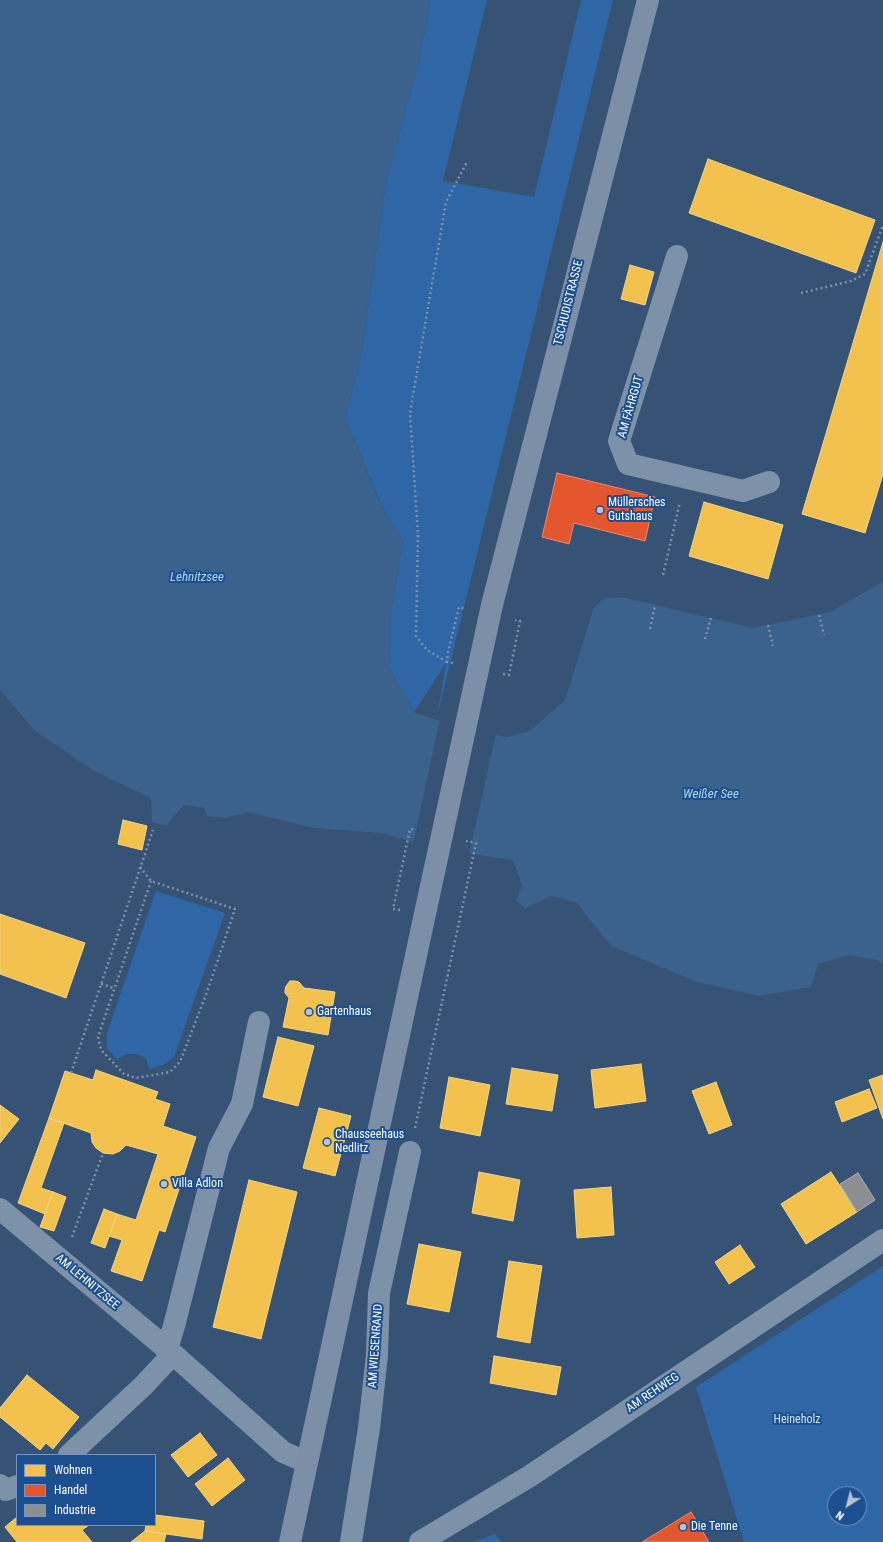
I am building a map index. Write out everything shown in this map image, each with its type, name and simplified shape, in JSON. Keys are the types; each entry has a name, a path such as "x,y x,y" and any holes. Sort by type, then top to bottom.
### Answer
{"main road":[{"name":"TSCHUDISTRASSE","path":"290,1542 416,910 492,605 648,0"}],"street":[{"name":"AM FÄHRGUT","path":"677,256 620,441 628,464 743,491 769,482"},
{"path":"70,1454 144,1386 170,1352 174,1326 219,1148 242,1104 259,1022"},
{"name":"AM WIESENRAND","path":"351,1542 369,1428 375,1370 379,1293 410,1152"},
{"name":"AM LEHNITZSEE","path":"0,1209 170,1352 284,1452 306,1462"},
{"name":"AM REHWEG","path":"420,1542 530,1476 883,1240"},
{"path":"0,1485 6,1490 16,1486"}],"path":[{"path":"446,662 427,650 416,636 418,535 410,412 446,202 468,162"},
{"path":"801,293 851,281 865,274 883,225"},
{"path":"663,576 686,478"},
{"path":"650,629 655,605"},
{"path":"448,652 459,607 471,610"},
{"path":"819,614 824,635"},
{"path":"705,639 711,618"},
{"path":"509,619 520,621 510,666"},
{"path":"768,625 773,646"},
{"path":"410,829 393,909 416,910"},
{"path":"71,1072 153,830"},
{"path":"410,1152 476,843"},
{"path":"140,866 151,881 235,909 207,992 180,1062 170,1072 136,1078 124,1074 101,1050 98,1037 151,881"},
{"path":"101,984 114,988"},
{"path":"74,1233 103,1153"}],"green space":[{"path":"431,0 487,0 443,181 534,197 581,0 613,0 437,717 446,663 414,712 390,669 389,623 403,540 391,523 376,493 345,417 361,357 386,182 419,61"},
{"path":"156,891 225,913 174,1057 163,1065 149,1069 146,1058 138,1054 127,1054 117,1059 107,1048 107,1033"},
{"name":"Heineholz","path":"883,1266 883,1542 744,1542 696,1387"},
{"path":"494,1534 502,1542 474,1542"}],"water":[{"name":"Lehnitzsee","path":"0,0 431,0 419,61 386,182 361,357 345,417 376,494 391,523 403,540 389,623 390,669 414,712 465,730 507,737 530,731 565,700 594,607 605,598 622,597 753,628 830,612 883,582 883,964 877,960 849,955 818,964 811,987 759,996 697,982 611,946 577,903 552,896 525,908 516,901 522,885 513,860 438,849 382,833 314,828 248,812 226,818 207,816 204,808 184,805 166,826 152,822 151,798 94,771 34,730 0,690"}],"pier":[{"path":"440,719 466,728 496,733 469,855 438,851 413,844"}],"building: Wohnen":[{"path":"708,159 875,220 856,273 689,213"},
{"path":"883,242 883,474 865,533 802,514"},
{"path":"630,265 654,272 645,305 621,299"},
{"path":"704,502 783,525 768,579 689,556"},
{"path":"123,820 147,826 142,850 118,844"},
{"path":"0,914 85,943 66,998 0,974"},
{"name":"Gartenhaus","path":"290,981 299,982 304,988 335,992 328,1035 283,1027 289,998 285,993 285,990"},
{"path":"278,1037 314,1046 298,1106 263,1097"},
{"path":"641,1064 646,1101 595,1108 591,1070"},
{"path":"512,1068 558,1075 552,1111 506,1104"},
{"name":"Villa Adlon","path":"96,1070 158,1092 155,1099 170,1104 163,1126 196,1137 165,1232 159,1230 142,1281 111,1271 122,1240 109,1236 117,1214 136,1220 158,1154 126,1145 120,1151 113,1154 103,1153 96,1148 92,1142 91,1133 49,1118 65,1071 93,1080"},
{"path":"883,1075 883,1119 869,1080"},
{"path":"449,1077 490,1085 480,1136 440,1128"},
{"path":"716,1082 732,1125 709,1134 692,1091"},
{"path":"869,1089 877,1108 842,1122 835,1102"},
{"path":"0,1105 19,1119 0,1143"},
{"name":"Chausseehaus Nedlitz","path":"319,1108 351,1116 335,1176 303,1168"},
{"path":"49,1118 64,1123 41,1188 53,1192 45,1214 18,1203"},
{"path":"479,1172 520,1180 513,1221 472,1213"},
{"path":"831,1172 857,1212 806,1244 781,1204"},
{"path":"249,1180 297,1192 261,1339 213,1327"},
{"path":"611,1187 614,1235 577,1238 574,1190"},
{"path":"53,1192 66,1197 54,1231 40,1227"},
{"path":"104,1209 117,1214 105,1248 91,1243"},
{"path":"419,1244 461,1252 449,1312 407,1304"},
{"path":"740,1245 755,1267 729,1284 715,1262"},
{"path":"509,1261 542,1266 530,1343 497,1337"},
{"path":"494,1356 561,1367 556,1395 490,1383"},
{"path":"27,1375 79,1417 53,1449 46,1443 40,1450 0,1417 0,1408"},
{"path":"200,1433 217,1455 188,1477 171,1455"},
{"path":"228,1458 245,1480 212,1506 195,1484"},
{"path":"156,1515 204,1521 202,1539 145,1531 146,1526 156,1526"},
{"path":"16,1518 16,1526 88,1526 82,1530 92,1542 17,1542 5,1527"},
{"path":"145,1531 166,1534 164,1542 131,1542"}],"building: Handel":[{"name":"Müllersches Gutshaus","path":"557,473 655,497 645,541 574,523 569,544 542,537"},
{"name":"Die Tenne","path":"691,1512 709,1542 642,1542"}],"building: Industrie":[{"path":"858,1173 875,1200 857,1212 840,1184"}],"place":[{"name":"Müllersches Gutshaus","path":"600,510"},
{"name":"Gartenhaus","path":"309,1012"},
{"name":"Chausseehaus Nedlitz","path":"327,1142"},
{"name":"Villa Adlon","path":"164,1184"},
{"name":"Die Tenne","path":"683,1527"}],"water label":[{"name":"Weißer See","path":"711,795"}]}
